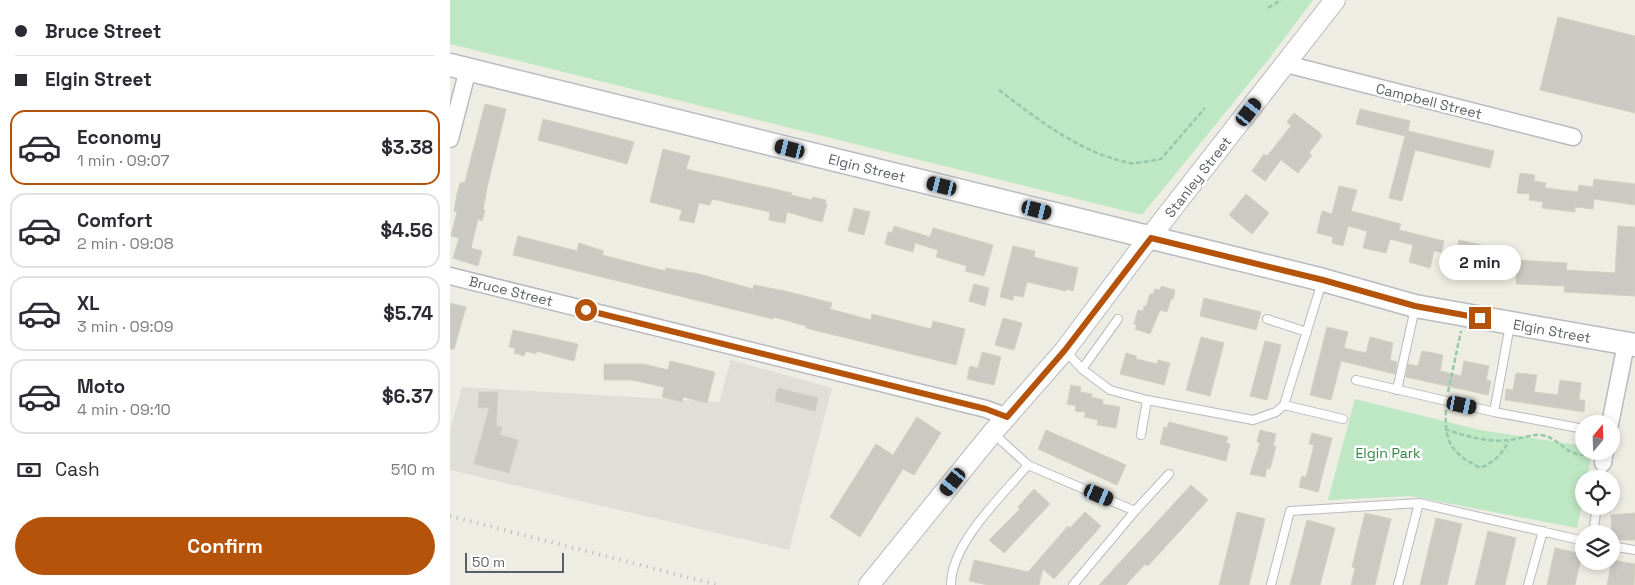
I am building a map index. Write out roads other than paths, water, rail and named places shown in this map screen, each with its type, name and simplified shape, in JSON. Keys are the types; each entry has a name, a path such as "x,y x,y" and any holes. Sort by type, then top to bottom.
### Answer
{"main road":[{"name":"Elgin Street","path":"459,67 1323,280 1415,306 1630,344"}],"street":[{"name":"Stanley Street","path":"869,585 992,432 1065,350 1336,0"},
{"name":"Campbell Street","path":"1286,64 1573,137"},
{"path":"450,140 459,67"},
{"name":"Bruce Street","path":"450,276 986,409 1007,417"},
{"path":"1612,415 1630,344"}],"lane":[{"path":"1065,350 1082,369 1110,390 1147,400 1253,420 1276,412 1284,405 1323,280"},
{"path":"1397,390 1415,306"},
{"path":"1082,369 1118,319"},
{"path":"1267,319 1307,332"},
{"path":"1494,412 1511,323"},
{"path":"1356,380 1494,412 1575,427"},
{"path":"1141,435 1147,400"},
{"path":"1284,405 1343,419"},
{"path":"992,432 1028,465 1135,511"},
{"path":"951,585 956,558 972,532 1028,465"},
{"path":"1074,585 1168,474"},
{"path":"1398,585 1419,503"},
{"path":"1272,585 1290,511 1419,503 1575,539"},
{"path":"1528,585 1542,531"},
{"path":"1620,548 1635,550"}],"railway":[{"path":"450,516 718,585"}],"park label":[{"name":"Elgin Park","path":"1388,453"}]}
